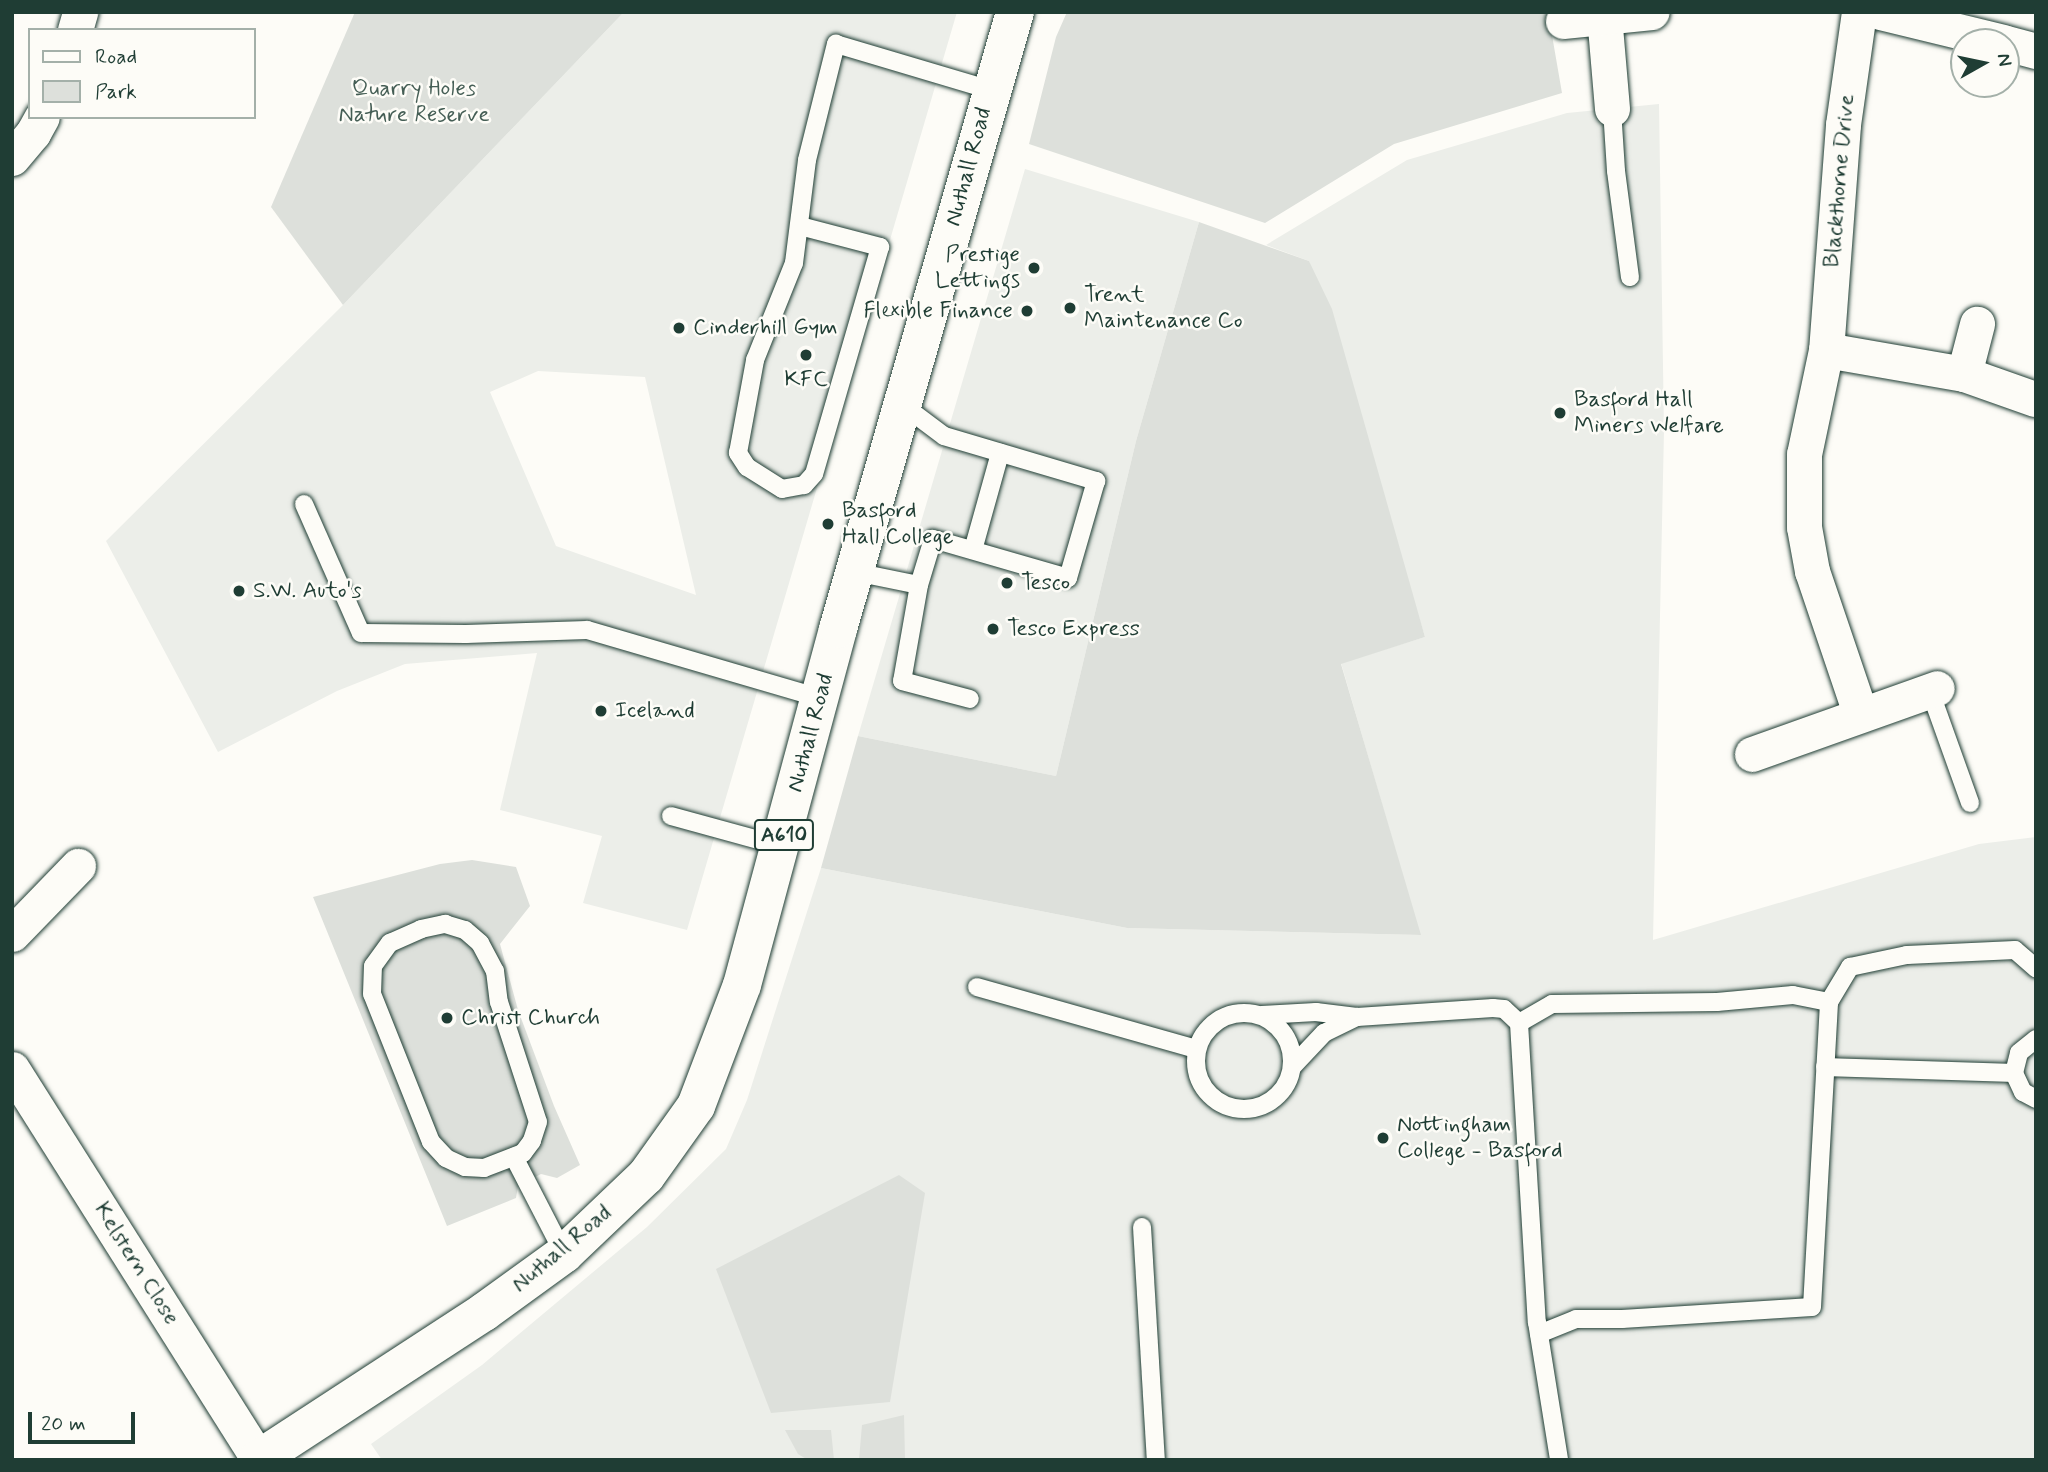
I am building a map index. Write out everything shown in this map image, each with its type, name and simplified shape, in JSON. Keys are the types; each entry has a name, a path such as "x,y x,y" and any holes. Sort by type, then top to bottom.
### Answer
{"highway":[{"name":"Nuthall Road","path":"258,1459 484,1312 564,1254 646,1176 696,1106 743,985 855,572 904,406 990,90 1015,12"}],"street":[{"path":"1563,21 1652,12"},
{"name":"Blackthorne Drive","path":"1859,12 1843,125 1826,350 1804,454 1804,527 1812,571 1860,713"},
{"path":"1880,12 1950,29"},
{"path":"1604,16 1612,109"},
{"path":"12,158 41,119"},
{"path":"1964,374 1977,324"},
{"path":"1826,350 1964,374 2035,399"},
{"path":"1752,754 1860,713 1934,689"},
{"path":"12,934 78,866"},
{"name":"Kelstern Close","path":"12,1069 258,1459"}],"lane":[{"path":"800,226 880,247 814,474 804,485 782,489 747,467 738,453 755,360 794,263 807,160 836,44 990,90"},
{"path":"1612,109 1616,171 1630,277"},
{"path":"904,406 944,436 1096,481 1068,578 933,539 919,585 902,681 970,699"},
{"path":"973,550 1000,453"},
{"path":"304,504 361,633 466,635 587,630 820,698"},
{"path":"855,572 919,585"},
{"path":"1934,689 1970,803"},
{"path":"671,816 781,846"},
{"path":"445,924 465,930 480,943 495,971 506,1025 538,1122 532,1141 523,1153 514,1157 484,1168 465,1167 446,1158 430,1142 372,994 373,966 390,943 421,929 445,924"},
{"path":"1539,1334 1576,1319 1622,1320 1812,1307 1829,1002 1850,967 1907,955 2015,950 2036,968"},
{"path":"977,987 1196,1049"},
{"path":"1519,1023 1552,1004 1717,1002 1793,995 1829,1002"},
{"path":"1357,1017 1324,1033 1293,1067 1279,1095 1266,1104 1236,1109 1221,1104 1208,1094 1200,1082 1195,1065 1196,1049 1203,1034 1222,1018 1246,1012 1262,1015 1316,1012 1357,1017 1493,1008 1504,1009 1519,1023 1539,1334 1559,1460"},
{"path":"1262,1015 1276,1024 1286,1037 1293,1067"},
{"path":"2036,1039 2019,1053 2014,1073 2023,1092 2036,1099"},
{"path":"1825,1067 2014,1073"},
{"path":"514,1157 564,1254"},
{"path":"1142,1227 1156,1460"}],"shaded area":[{"path":"624,12 957,12 687,930 583,903 602,836 500,810 537,653 405,664 337,691 218,752 106,541 343,305","holes":["538,371 645,377 696,595 556,546 490,392"]},
{"name":"Nottingham College - Basford","path":"1659,104 1664,431 1653,940 1979,844 2036,837 2036,1460 382,1460 371,1444 482,1365 647,1227 726,1149 747,1100 821,868 1127,928 1420,935 1341,663 1425,637 1309,261 1266,245 1407,160 1567,113"},
{"path":"1025,169 1199,222 1136,441 1056,776 858,736"}],"green space":[{"name":"Quarry Holes Nature Reserve","path":"355,12 624,12 343,305 271,207"},
{"path":"1067,12 1548,12 1562,93 1394,144 1265,223 1029,144 1056,37"},
{"path":"1199,222 1309,261 1332,309 1425,637 1341,664 1421,935 1127,928 821,868 858,736 1056,776 1136,441"},
{"path":"472,860 516,867 530,906 500,944 518,1010 554,1106 580,1165 557,1178 541,1174 518,1186 516,1198 447,1226 313,897 440,864"},
{"path":"899,1175 925,1193 890,1402 771,1413 716,1269"},
{"path":"904,1415 905,1460 859,1460 862,1425"},
{"path":"785,1430 831,1430 834,1460 808,1460 798,1454"}],"place":[{"name":"Prestige Lettings","path":"1034,268"},
{"name":"Trent Maintenance Co","path":"1070,308"},
{"name":"Flexible Finance","path":"1027,311"},
{"name":"Cinderhill Gym","path":"679,328"},
{"name":"KFC","path":"806,355"},
{"name":"Basford Hall Miners Welfare","path":"1560,413"},
{"name":"Basford Hall College","path":"828,524"},
{"name":"Tesco","path":"1007,583"},
{"name":"S.W. Auto's","path":"239,591"},
{"name":"Tesco Express","path":"993,629"},
{"name":"Iceland","path":"601,711"},
{"name":"Christ Church","path":"447,1018"},
{"name":"Nottingham College - Basford","path":"1383,1138"}]}
